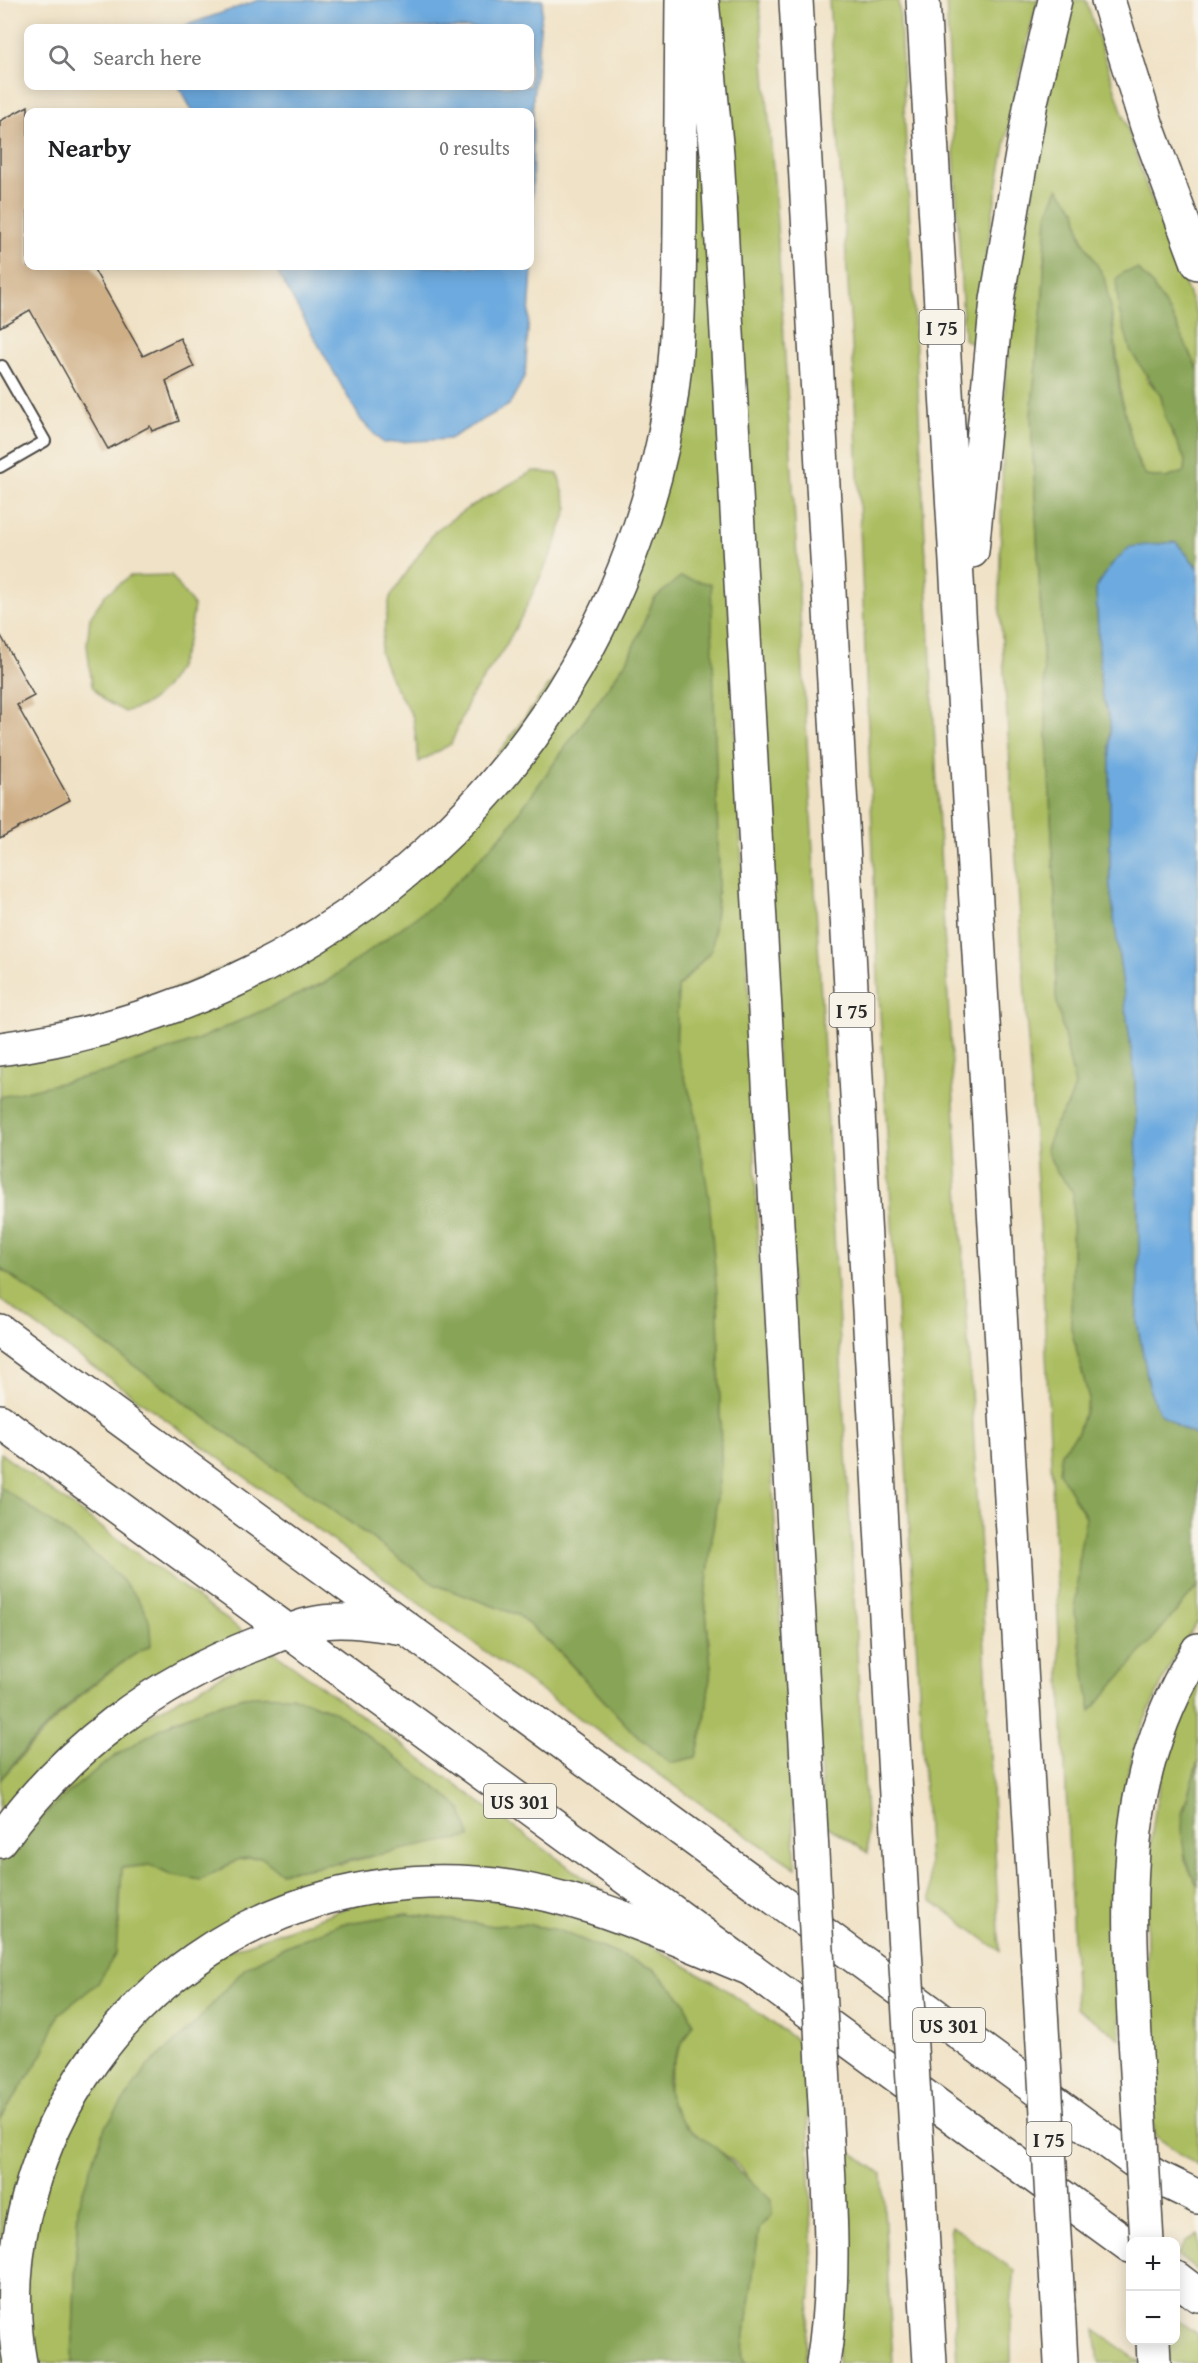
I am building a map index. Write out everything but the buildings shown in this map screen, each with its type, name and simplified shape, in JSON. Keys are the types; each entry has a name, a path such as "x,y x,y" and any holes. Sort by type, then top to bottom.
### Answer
{"main road":[{"path":"0,1048 66,1037 146,1017 219,988 308,942 374,898 419,861 461,821 499,779 556,703 604,620 628,562 665,433 674,382 678,325 682,0"},
{"path":"702,0 717,154 827,2143 831,2265 828,2330 823,2363"},
{"path":"786,0 804,153"},
{"name":"I 75","path":"796,0 900,1867 930,2363"},
{"name":"I 75","path":"923,0 1062,2363"},
{"path":"962,655 997,300 1031,102 1055,0"},
{"path":"1112,14 1148,126 1198,263"},
{"name":"US 301","path":"0,1331 1198,2208"},
{"name":"US 301","path":"0,1421 1126,2242"},
{"path":"0,1841 18,1816 67,1762 122,1716 182,1677 311,1624 333,1622 405,1628"},
{"path":"1147,2237 1131,1958 1135,1826 1144,1773 1160,1725 1180,1679 1198,1650"},
{"path":"20,2363 15,2306 21,2228 39,2160 65,2104 98,2051 145,1999 199,1956 250,1926 308,1904 370,1888 435,1882 474,1883 511,1887 587,1905 750,1969"},
{"path":"1153,2175 1198,2197"},
{"path":"1180,2281 1198,2295"}],"lane":[{"path":"0,467 45,441 2,366"}],"green space":[{"path":"713,0 759,0 775,193 794,505 868,1853 824,1824"},
{"path":"829,0 899,0 944,931 978,1511 1000,1951 931,1900 878,977 854,375"},
{"path":"946,0 1038,0 1004,151 988,242 979,323 973,345 964,339"},
{"path":"1073,0 1086,0 1146,185 1198,317 1198,370 1173,318 1146,378 1161,396 1165,417 1185,460 1184,472 1166,478 1146,476 1128,434 1120,388 1113,318 1103,280 1085,245 1076,210 1047,216 1043,295 1031,415 1057,935 1056,998 1075,1086 1068,1105 1055,1124 1055,1169 1073,1192 1071,1328 1089,1399 1078,1432 1061,1453 1073,1497 1087,1517 1080,1549 1075,1615 1091,1710 1198,1586 1198,1621 1175,1655 1142,1726 1129,1767 1122,1805 1115,1897 1121,2039 1076,2007 1041,1243 999,594 1005,385 1012,315 1051,82"},
{"path":"701,69 753,1076 757,1229 796,1868 725,1821 472,1642 0,1299 0,1268 436,1585 518,1615 560,1653 630,1729 670,1763 696,1757 705,1720 711,1668 705,1599 721,1462 718,1306 694,1107 676,1051 678,987 712,950 719,877 710,584 654,599 628,659 506,831 437,902 326,982 197,1040 106,1072 9,1096 0,1097 0,1057 23,1056 394,893 632,574 688,200"},
{"path":"1058,188 1076,210 1081,237 1104,277 1110,305 1120,394 1137,461 1146,476 1166,478 1184,472 1185,460 1165,417 1161,396 1131,352 1119,311 1116,279 1124,272 1137,269 1151,283 1173,318 1198,370 1198,568 1176,542 1153,545 1112,564 1096,588 1101,691 1110,722 1110,886 1135,1080 1139,1247 1137,1322 1150,1391 1160,1413 1182,1429 1198,1436 1198,1586 1091,1711 1075,1615 1080,1549 1086,1517 1059,1472 1061,1453 1078,1432 1089,1399 1071,1328 1073,1192 1055,1169 1046,1149 1055,1124 1068,1105 1075,1086 1056,998 1057,935 1031,415 1043,295 1047,215"},
{"path":"533,471 558,474 568,508 554,548 505,647 470,698 451,744 419,762 413,717 391,680 380,652 390,597 435,531 468,508"},
{"path":"171,575 194,606 190,633 182,660 168,684 159,694 146,704 125,712 105,701 92,686 87,645 90,617 105,595 130,576"},
{"path":"680,577 711,584 719,877 712,950 678,987 676,1050 694,1107 709,1198 718,1306 721,1462 705,1599 711,1668 705,1720 696,1757 670,1763 630,1729 560,1652 518,1615 436,1585 0,1268 0,1097 106,1072 197,1040 326,982 437,902 506,831 628,659 654,599"},
{"path":"0,1453 241,1630 242,1633 0,1816 0,1780 70,1706 108,1672 151,1644 119,1577 0,1486"},
{"path":"0,1486 82,1545 122,1580 137,1598 148,1617 151,1645 109,1672 69,1705 33,1741 0,1780"},
{"path":"270,1649 606,1894 606,1897 571,1891 278,1903 61,2086 10,2363 0,2363 0,2120 42,2055 59,2013 98,1983 119,1925 122,1868 150,1865 168,1874 201,1880 239,1859 261,1857 340,1864 415,1846 470,1837 462,1811 444,1794 334,1711 291,1696 243,1697 175,1720 5,1854 0,1863 0,1850 97,1744"},
{"path":"1198,1681 1198,1761 1182,1813 1185,1861 1198,1887 1198,2166 1154,2135 1148,1995 1147,1900 1156,1807 1165,1762 1171,1741"},
{"path":"291,1696 334,1711 444,1794 462,1811 470,1837 328,1865 280,1872 261,1857 239,1859 201,1880 168,1874 150,1865 122,1868 116,1953 98,1983 59,2014 42,2055 0,2120 0,1863 5,1854 56,1803 112,1758 142,1739 206,1708 247,1697"},
{"path":"1198,1761 1198,1887 1185,1854 1182,1825"},
{"path":"496,1895 634,1936 719,1985 806,2047 813,2270 805,2363 746,2363 742,2357 759,2229 772,2215 742,2169 700,2138 676,2115 669,2089 670,2075 693,2023 684,2001 654,1969 558,1930 524,1924 493,1926 407,1914 341,1924 286,1946 247,1967 190,2029 147,2067 78,2205 72,2363 31,2363 24,2289 46,2168 117,2043 223,1953 370,1899"},
{"path":"407,1914 493,1926 524,1924 558,1930 654,1969 684,2001 693,2023 676,2054 667,2080 671,2104 686,2127 715,2147 771,2200 772,2215 759,2229 742,2357 746,2363 72,2363 78,2205 105,2127 147,2067 190,2029 246,1967 286,1946 341,1924"},
{"path":"839,2143 882,2174 893,2363 838,2363"},
{"path":"952,2226 1015,2271 1011,2306 1011,2363 957,2363 950,2232"},
{"path":"1198,2234 1198,2271 1180,2257 1180,2251 1187,2241"},
{"path":"1180,2322 1198,2335 1198,2363 1168,2363 1166,2345 1180,2345"},
{"path":"1095,2330 1140,2362 1140,2363 1099,2363"}],"water":[{"path":"259,0 543,0 534,87 534,24 190,24"},
{"path":"181,90 534,90 533,108 191,108"},
{"path":"276,270 532,270 525,376 509,405 449,439 383,443 361,420"},
{"path":"1176,542 1198,568 1198,1436 1182,1429 1160,1413 1150,1391 1137,1322 1139,1247 1135,1080 1110,886 1110,722 1101,691 1096,588 1112,564 1130,547"}]}
